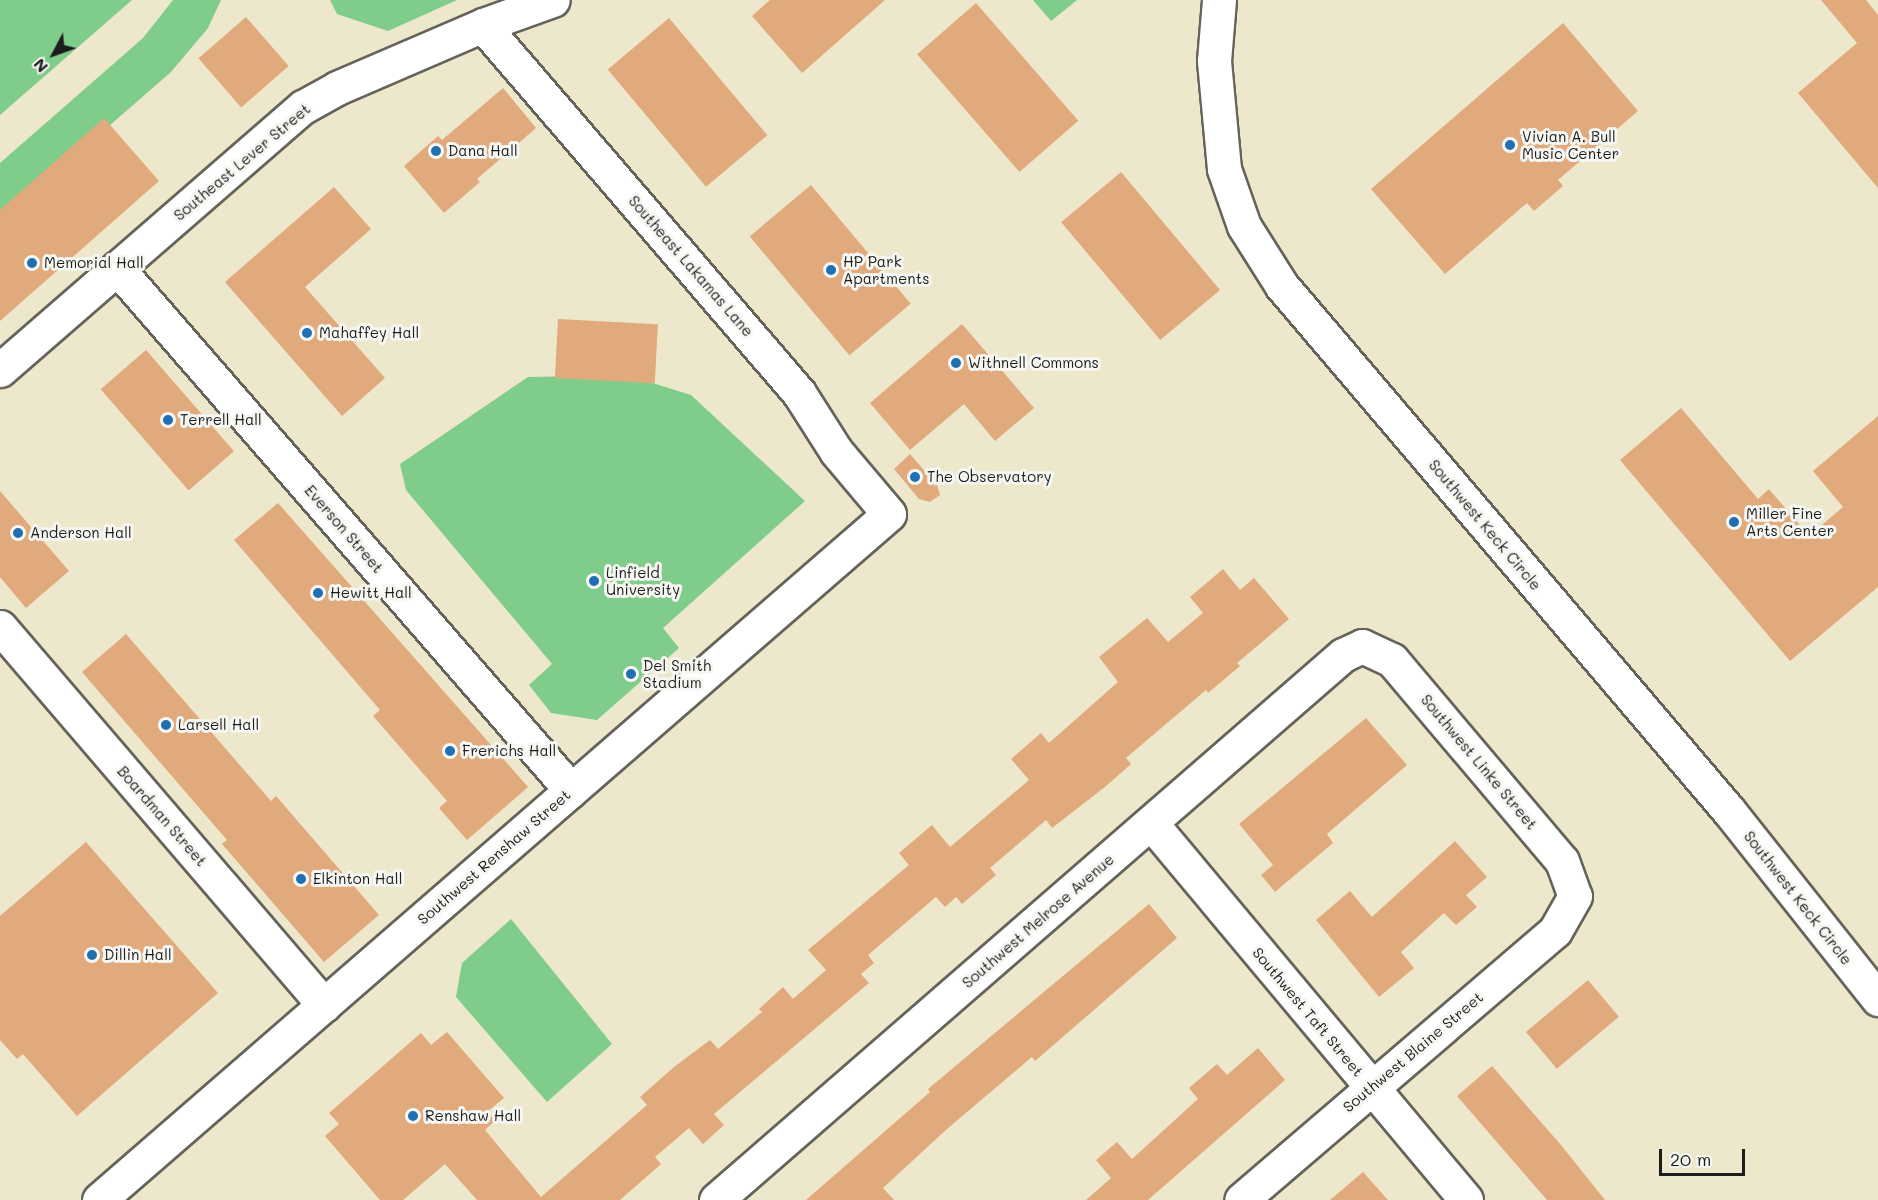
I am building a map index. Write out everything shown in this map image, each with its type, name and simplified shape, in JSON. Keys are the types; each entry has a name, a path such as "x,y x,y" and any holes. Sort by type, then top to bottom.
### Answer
{"street":[{"name":"Southeast Lever Street","path":"0,370 303,107 337,88 483,25 554,0"},
{"name":"Southwest Keck Circle","path":"1219,0 1214,61 1224,169 1244,226 1282,286 1729,811 1878,999"},
{"name":"Southeast Lakamas Lane","path":"483,25 799,393 836,451 889,514"},
{"name":"Everson Street","path":"117,268 571,790"},
{"name":"Southwest Renshaw Street","path":"99,1200 889,514"},
{"name":"Boardman Street","path":"0,627 324,1005"},
{"name":"Southwest Melrose Avenue","path":"716,1200 1342,655 1362,646"},
{"name":"Southwest Linke Street","path":"1362,646 1392,660 1562,861 1575,896"},
{"name":"Southwest Taft Street","path":"1150,823 1466,1200"},
{"name":"Southwest Blaine Street","path":"1241,1200 1555,931 1575,896"}],"green space":[{"path":"0,0 132,0 0,115"},
{"path":"173,0 221,0 208,28 171,72 0,221 0,163 143,38"},
{"path":"330,0 457,0 388,31 337,14"},
{"path":"1033,0 1077,0 1051,21"},
{"path":"627,375 691,395 805,501 663,628 679,648 597,720 551,713 529,685 552,664 406,490 400,464 528,377"},
{"path":"511,919 612,1044 547,1102 456,997 462,963"}],"building":[{"path":"770,0 885,0 802,73 752,16"},
{"path":"1821,0 1866,0 1878,15 1878,188 1798,93 1857,43"},
{"path":"976,3 1078,121 1019,172 917,54"},
{"path":"246,17 289,66 241,107 198,58"},
{"path":"669,18 767,135 706,187 608,69"},
{"name":"Vivian A. Bull Music Center","path":"1563,23 1638,111 1558,180 1563,186 1534,211 1527,203 1445,274 1371,189"},
{"name":"Dana Hall","path":"503,88 536,128 477,179 480,182 444,213 404,166 438,136 442,140"},
{"name":"Memorial Hall","path":"104,118 159,181 0,321 0,210"},
{"path":"1121,172 1220,290 1160,340 1061,222"},
{"name":"HP Park Apartments","path":"811,185 911,304 849,355 750,236"},
{"name":"Mahaffey Hall","path":"334,187 371,229 305,287 385,378 342,416 225,282"},
{"path":"558,319 658,324 655,383 555,378"},
{"name":"Withnell Commons","path":"962,324 1034,408 995,441 964,404 910,450 870,403"},
{"name":"Terrell Hall","path":"146,350 234,451 189,490 101,389"},
{"name":"Miller Fine Arts Center","path":"1681,408 1758,499 1769,489 1809,536 1843,507 1813,471 1878,416 1878,587 1790,661 1620,460"},
{"name":"The Observatory","path":"910,454 937,485 940,495 930,502 919,499 894,469"},
{"name":"Anderson Hall","path":"0,491 69,571 26,608 0,577"},
{"path":"278,503 528,787 467,840 439,808 447,801 373,716 380,710 234,540"},
{"path":"1223,569 1240,590 1254,578 1289,619 1237,663 1240,666 1208,693 1206,690 1126,758 1131,764 1105,787 1052,828 1046,820 990,868 996,875 962,904 956,897 945,907 936,897 868,955 874,963 861,974 869,983 714,1114 724,1125 703,1144 689,1128 655,1157 661,1164 620,1200 477,1200 445,1164 403,1200 380,1200 325,1136 339,1124 329,1113 421,1033 431,1045 447,1032 504,1098 488,1111 496,1120 485,1130 541,1197 647,1105 640,1097 674,1067 710,1040 718,1049 762,1012 759,1009 783,987 793,999 826,970 808,950 909,865 899,853 932,825 950,847 1029,780 1011,759 1041,733 1049,743 1118,682 1099,657 1147,618 1168,642 1203,613 1190,597"},
{"path":"126,634 271,801 276,796 379,915 324,962 222,844 227,840 82,672"},
{"path":"1366,718 1407,765 1327,834 1333,843 1275,892 1261,875 1273,865 1239,824"},
{"path":"1455,841 1487,877 1466,895 1477,907 1456,925 1444,913 1401,952 1414,968 1379,997 1316,920 1350,891 1372,917"},
{"name":"Dillin Hall","path":"86,842 218,993 77,1116 23,1054 17,1059 0,1040 0,916"},
{"path":"1149,904 1177,938 1035,1061 1032,1057 947,1129 883,1188 894,1200 806,1200 930,1092 928,1089"},
{"path":"1588,980 1619,1017 1557,1069 1526,1032"},
{"path":"1258,1048 1285,1080 1148,1200 1086,1200 1111,1178 1096,1160 1117,1142 1132,1159 1198,1099 1189,1088 1217,1064 1227,1075"},
{"path":"1492,1066 1561,1145 1605,1200 1547,1200 1457,1096"},
{"path":"1363,1172 1388,1200 1330,1200"}],"place":[{"name":"Vivian A. Bull Music Center","path":"1510,145"},
{"name":"Dana Hall","path":"436,151"},
{"name":"Memorial Hall","path":"32,263"},
{"name":"HP Park Apartments","path":"831,270"},
{"name":"Mahaffey Hall","path":"307,333"},
{"name":"Withnell Commons","path":"956,363"},
{"name":"Terrell Hall","path":"168,420"},
{"name":"The Observatory","path":"915,477"},
{"name":"Miller Fine Arts Center","path":"1734,522"},
{"name":"Anderson Hall","path":"18,533"},
{"name":"Linfield University","path":"594,581"},
{"name":"Hewitt Hall","path":"318,593"},
{"name":"Del Smith Stadium","path":"631,674"},
{"name":"Larsell Hall","path":"166,725"},
{"name":"Frerichs Hall","path":"450,751"},
{"name":"Elkinton Hall","path":"301,879"},
{"name":"Dillin Hall","path":"92,955"},
{"name":"Renshaw Hall","path":"413,1116"}]}
